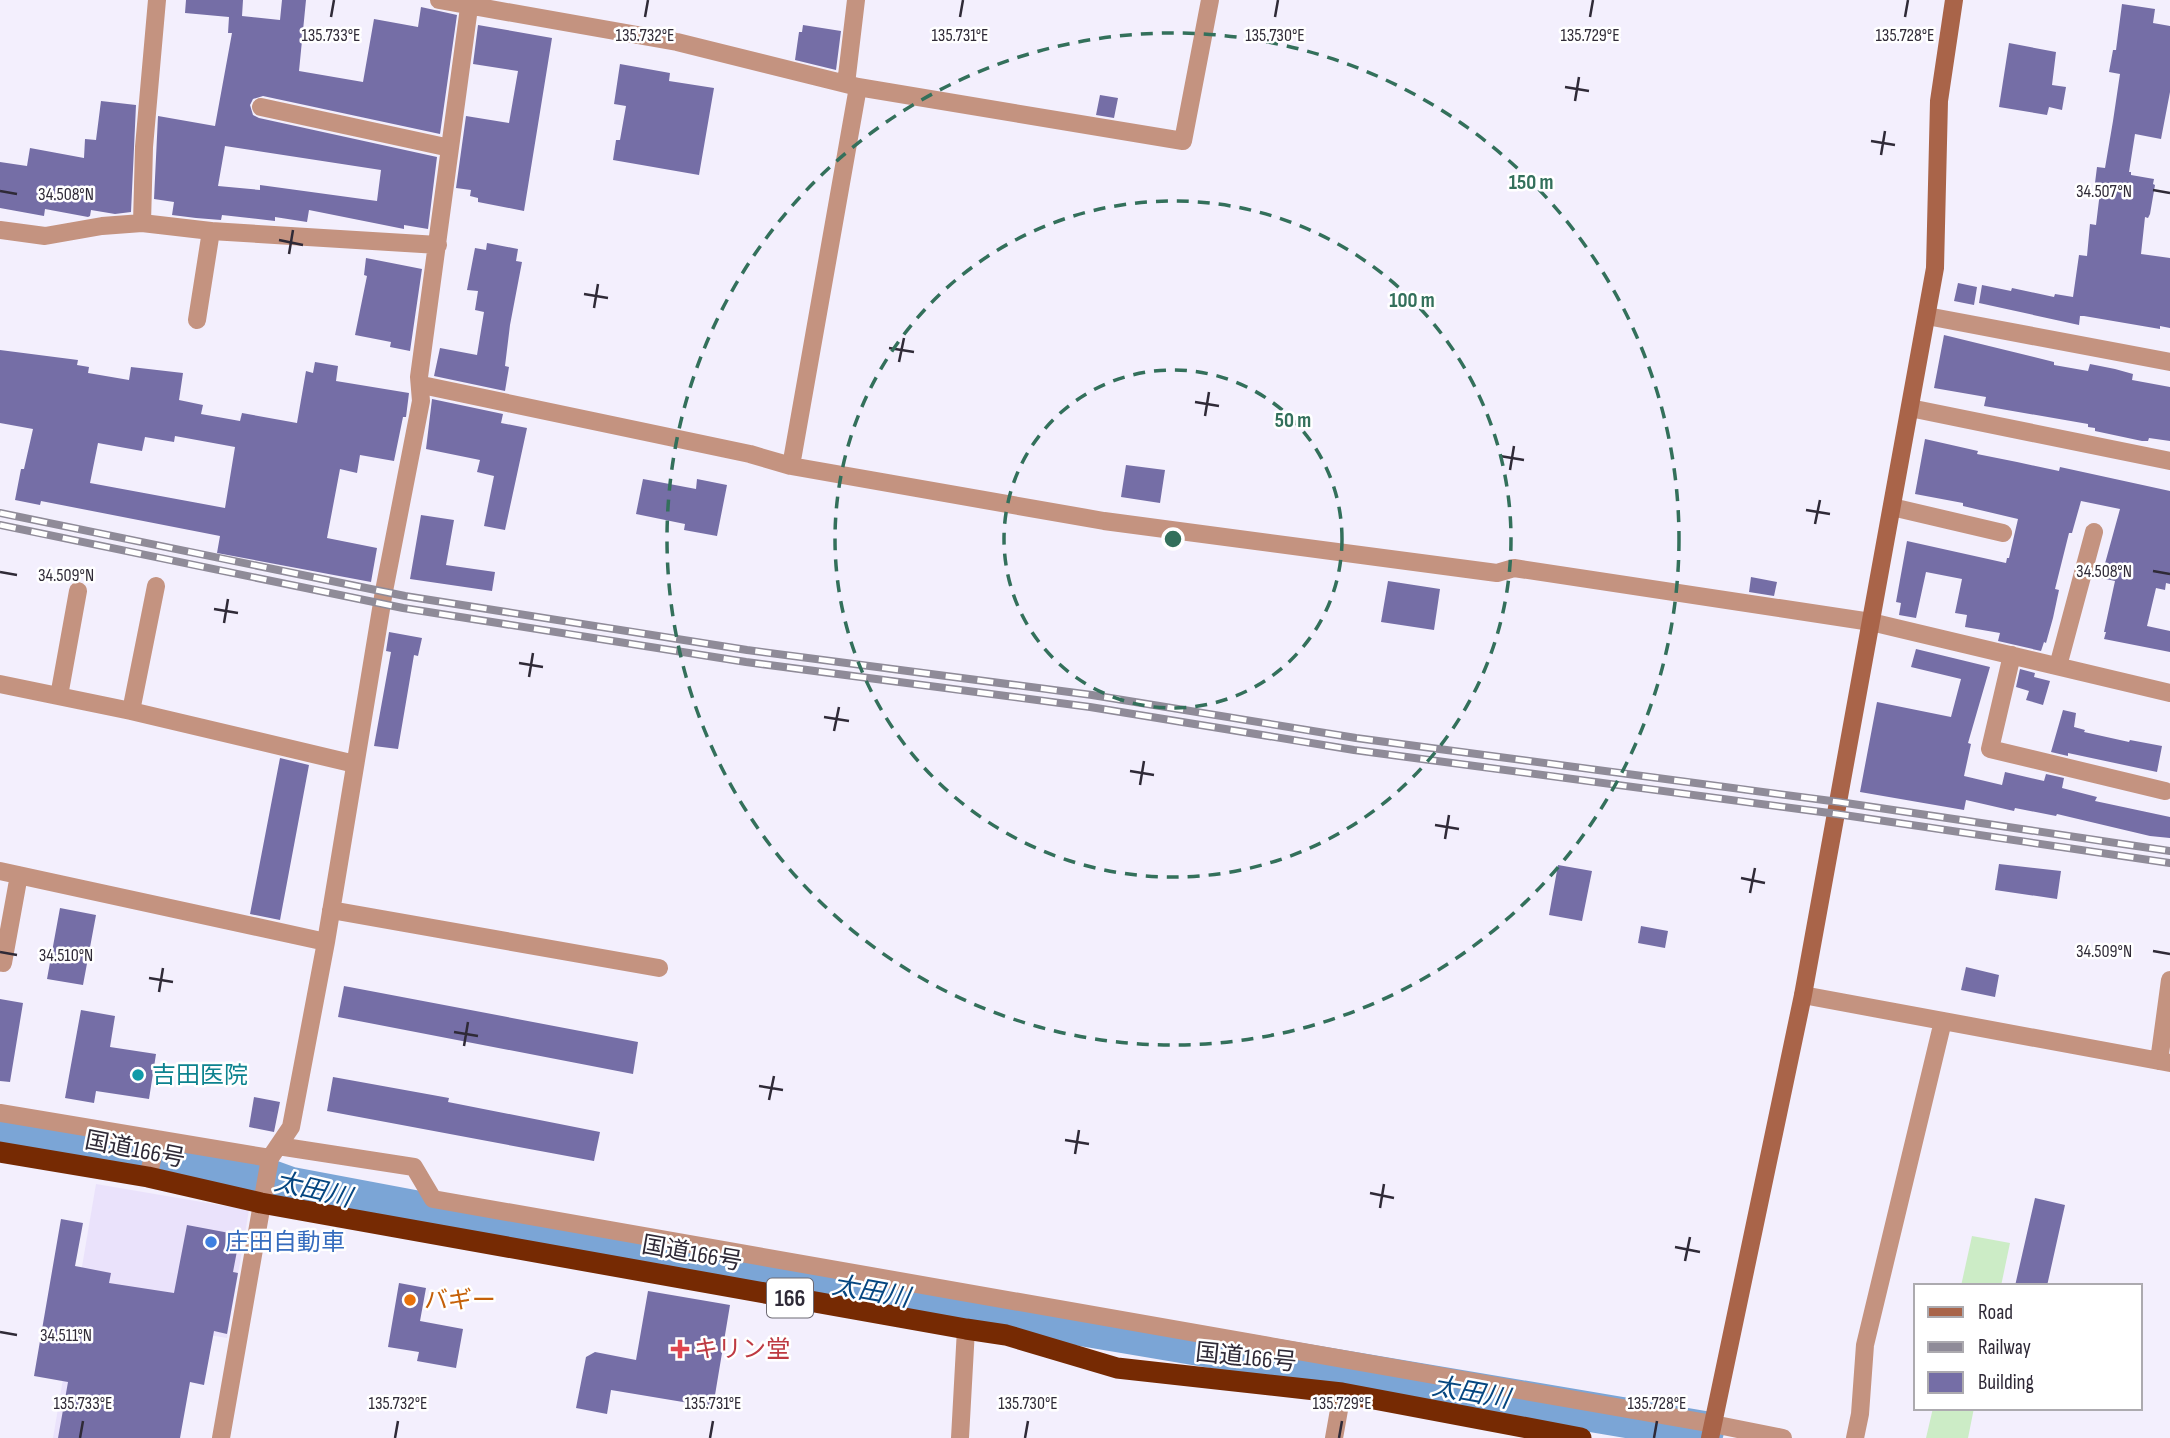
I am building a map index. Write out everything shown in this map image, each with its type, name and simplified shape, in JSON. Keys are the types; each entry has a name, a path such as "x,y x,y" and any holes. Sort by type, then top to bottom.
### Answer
{"highway":[{"name":"国道166号","path":"0,1152 149,1171 262,1197 1006,1335 1117,1367 1342,1394 1581,1438"}],"street":[{"path":"142,223 144,147 157,0"},
{"path":"439,0 470,3 677,42 852,86 1183,141 1210,0"},
{"path":"791,466 852,86 856,0"},
{"path":"1712,1430 1803,995 1936,268 1939,102 1954,0"},
{"path":"221,1438 262,1197 272,1156 291,1127 326,942 384,591 421,401 422,385 419,377 470,3"},
{"path":"261,107 450,148"},
{"path":"0,230 45,236 102,226 142,223 211,231 438,245"},
{"path":"197,320 211,231"},
{"path":"1927,316 2170,362"},
{"path":"422,385 750,454 791,466 1104,521 1497,573 1514,568 1871,622 2170,693"},
{"path":"1910,408 2170,461"},
{"path":"1892,507 2003,533"},
{"path":"2058,666 2094,532"},
{"path":"131,711 156,586"},
{"path":"59,696 78,590"},
{"path":"2012,655 1990,749 2165,791"},
{"path":"0,684 131,711 355,764"},
{"path":"0,871 326,942"},
{"path":"3,963 19,875"},
{"path":"331,910 659,968"},
{"path":"1803,995 2164,1062 2170,981"},
{"path":"1855,1438 1860,1414 1865,1345 1943,1021"},
{"path":"0,1113 156,1141 272,1156 414,1167 433,1199 1712,1430 1783,1438"},
{"path":"149,1171 156,1141"},
{"path":"960,1438 966,1329"},
{"path":"1334,1438 1342,1394"}],"shaded area":[{"path":"96,1184 249,1210 227,1338 167,1328 149,1438 53,1438"}],"green space":[{"path":"1972,1236 2010,1243 2001,1284 1961,1284"},
{"path":"1933,1410 1974,1410 1968,1438 1926,1438"}],"building":[{"path":"186,0 243,0 242,16 280,20 282,0 306,0 299,71 363,82 374,19 418,27 421,7 457,15 440,134 263,96 253,99 250,105 253,115 259,118 437,157 428,229 404,225 404,229 309,210 307,222 275,217 275,221 222,215 221,220 196,218 172,215 174,202 154,199 158,116 215,126 232,33 228,33 229,17 185,13","holes":["225,146 381,170 377,201 260,185 260,190 218,186"]},
{"path":"2122,4 2155,9 2153,23 2170,26 2170,92 2161,139 2135,134 2129,172 2131,175 2154,179 2150,214 2148,218 2145,217 2141,254 2170,258 2170,328 2160,326 2160,329 2084,316 2080,316 2079,325 1979,303 1982,285 2054,297 2055,294 2073,297 2079,255 2087,256 2090,224 2096,225 2100,192 2094,191 2097,167 2105,168 2120,74 2109,72 2113,50 2116,50"},
{"path":"478,25 552,38 524,211 478,202 478,198 470,196 471,190 456,188 466,116 509,123 518,71 473,64"},
{"path":"803,25 841,31 836,70 795,60 799,32 802,32"},
{"path":"2009,43 2056,52 2052,85 2066,87 2062,110 2049,107 2047,115 1999,107"},
{"path":"620,64 670,73 669,81 714,88 699,175 613,160 616,140 620,140 626,106 614,104"},
{"path":"1100,95 1118,98 1114,118 1096,115"},
{"path":"101,101 136,105 131,212 115,214 91,210 88,217 45,209 44,216 0,208 0,162 27,166 30,148 84,158 85,139 96,140"},
{"path":"487,243 518,249 516,261 522,262 510,325 505,366 509,367 505,391 434,376 440,348 477,355 484,312 475,310 478,291 467,290 475,248 486,250"},
{"path":"366,258 422,269 410,351 390,347 391,342 355,335 367,276 364,275"},
{"path":"1958,283 1977,287 1974,305 1954,301"},
{"path":"1944,335 2054,362 2054,365 2088,371 2090,364 2115,369 2133,374 2132,380 2170,387 2170,441 2149,438 2148,441 2142,441 2095,431 2095,428 2088,427 2088,424 1984,406 1986,397 1934,388"},
{"path":"0,350 78,360 77,365 89,367 88,373 129,380 131,367 183,373 179,400 203,405 201,414 240,421 242,413 297,423 306,371 313,373 315,362 338,366 336,381 409,393 406,417 403,417 394,461 360,455 357,473 340,469 327,538 377,548 371,582 217,553 220,536 41,501 40,505 15,500 33,429 0,423","holes":["175,436 235,447 225,508 90,483 98,443 142,451 145,437 174,442"]},
{"path":"432,399 503,414 501,423 527,428 505,530 484,526 494,476 477,472 480,460 426,449"},
{"path":"1925,439 1978,451 1977,454 2059,471 2060,467 2170,491 2170,584 2166,583 2165,590 2156,588 2147,626 2170,631 2170,652 2104,639 2115,581 2101,578 2120,509 2081,501 2072,533 2069,533 2055,589 2059,590 2053,618 2041,651 1998,641 2000,633 1965,627 1967,615 1955,613 1962,579 1926,572 1916,618 1899,615 1901,603 1896,602 1907,541 2006,563 2018,519 1963,506 1963,503 1915,494"},
{"path":"1126,465 1165,470 1160,503 1121,497"},
{"path":"643,479 696,489 697,479 727,485 717,536 684,530 685,524 636,514"},
{"path":"421,515 454,520 446,565 495,572 492,591 410,579"},
{"path":"1751,577 1777,582 1774,596 1749,592"},
{"path":"1388,581 1440,589 1434,630 1381,622"},
{"path":"389,632 422,638 418,656 414,655 398,749 374,746 391,652 386,651"},
{"path":"1916,649 1990,667 1968,743 1971,744 1964,776 2002,785 2005,772 2044,781 2046,774 2064,778 2062,788 2097,797 2095,801 2170,817 2170,838 2150,836 2057,814 2056,816 2015,808 2014,811 1966,800 1964,810 1860,792 1877,702 1951,717 1961,679 1911,667"},
{"path":"2020,669 2035,673 2034,677 2050,681 2043,705 2026,700 2029,691 2016,687"},
{"path":"2063,710 2076,713 2074,727 2085,730 2084,732 2162,746 2157,772 2068,753 2068,756 2051,752"},
{"path":"280,758 309,765 280,920 250,914"},
{"path":"1999,864 2061,871 2057,899 1995,890"},
{"path":"1558,865 1592,871 1582,921 1549,915"},
{"path":"60,908 96,915 83,985 47,979"},
{"path":"1641,926 1668,931 1665,948 1638,943"},
{"path":"1966,967 1999,975 1995,997 1961,990"},
{"path":"344,986 638,1042 633,1074 338,1017"},
{"path":"0,999 23,1003 10,1082 0,1081"},
{"path":"81,1010 115,1016 110,1047 156,1054 149,1099 96,1091 94,1103 65,1098"},
{"path":"333,1077 449,1098 448,1102 600,1132 594,1161 327,1111"},
{"path":"254,1097 280,1102 274,1132 249,1127"},
{"path":"2035,1198 2065,1205 2047,1284 2015,1284"},
{"path":"61,1219 83,1223 75,1266 111,1273 109,1283 174,1293 187,1225 240,1235 233,1272 238,1273 227,1334 214,1331 204,1385 190,1382 180,1438 58,1438 68,1382 34,1376"},
{"path":"399,1283 426,1288 420,1321 463,1329 456,1368 417,1361 419,1352 388,1347"},
{"name":"キリン堂","path":"648,1291 730,1305 713,1407 611,1390 607,1414 576,1408 586,1357 595,1352 636,1360"}],"waterway":[{"name":"太田川","path":"0,1131 232,1166 291,1187 601,1245 1704,1431"}],"railway":[{"path":"0,513 405,596 747,650 1092,695 1356,738 1839,802 2170,851"},
{"path":"0,525 403,608 746,662 1090,707 1354,750 1837,814 2170,863"}],"place":[{"name":"吉田医院","path":"138,1075"},
{"name":"庄田自動車","path":"211,1242"},
{"name":"バギー","path":"410,1300"},
{"name":"キリン堂","path":"680,1349"}]}
